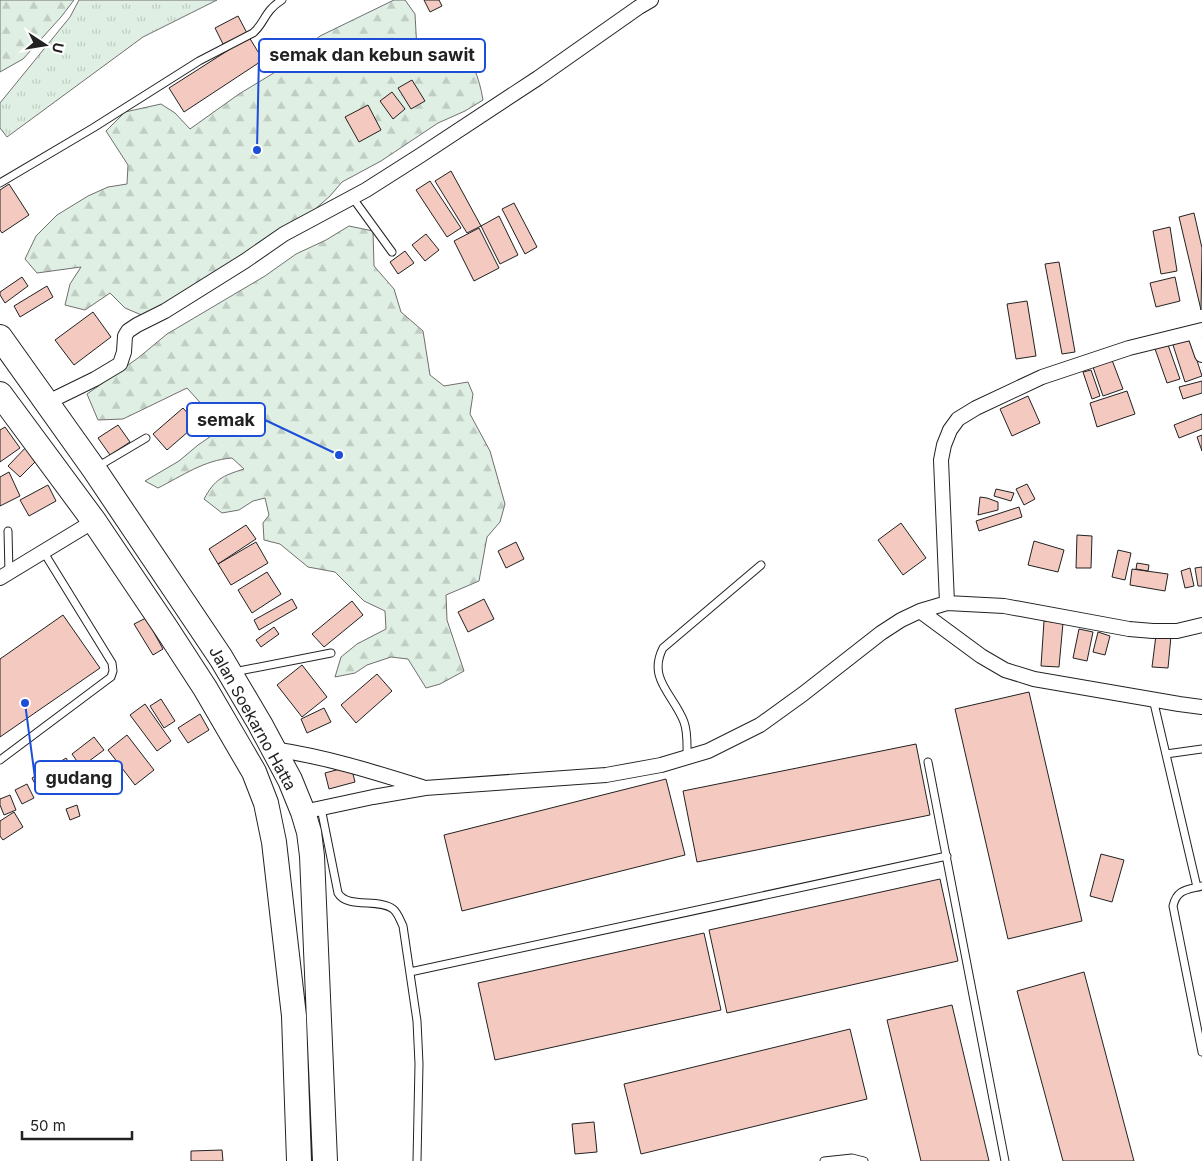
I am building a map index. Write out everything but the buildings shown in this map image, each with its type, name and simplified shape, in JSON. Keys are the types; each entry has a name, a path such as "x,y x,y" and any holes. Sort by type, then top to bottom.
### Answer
{"highway":[{"name":"Jalan Soekarno Hatta","path":"0,337 94,469 230,673 290,780 312,810 309,832 312,856 325,1161"},
{"name":"Jalan Soekarno Hatta","path":"2,399 94,521 205,688 254,772 266,802 274,842 294,1016 299,1161"}],"street":[{"path":"46,403 95,379 120,364 124,352 125,336 128,331 137,325 177,304 284,234 352,197 421,155 497,106 623,17 651,0"},
{"path":"947,603 941,460 944,444 950,430 958,419 976,408 1042,377 1129,348 1198,331 1202,354"},
{"path":"4,575 94,521"},
{"path":"312,810 425,788 606,774 661,765 687,758 708,751 760,724 803,694 881,633 920,611 947,603 1004,606 1129,629 1152,631 1177,631 1202,625"},
{"path":"920,611 982,656 1005,670 1034,679 1202,707"},
{"path":"273,749 344,762 425,788"}],"lane":[{"path":"0,183 93,128 199,61 253,33 258,28 266,12 282,0"},
{"path":"352,197 392,252"},
{"path":"94,469 146,438"},
{"path":"4,575 8,531"},
{"path":"0,760 112,677 112,663 43,551"},
{"path":"687,758 687,729 658,675 657,665 659,656 664,648 761,565"},
{"path":"230,673 331,653"},
{"path":"1153,700 1200,887 1178,894 1173,906 1202,1052"},
{"path":"1166,754 1202,749"},
{"path":"928,762 1005,1161"},
{"path":"312,810 338,893 341,897 350,901 385,905 392,908 403,926 417,1021 419,1064 417,1161"},
{"path":"410,972 947,856"},
{"path":"824,1161 852,1158 864,1161"}],"green space":[{"path":"0,0 74,0 23,59 0,72"},
{"path":"79,0 217,0 143,37 7,137 0,128 0,103 70,17"},
{"path":"394,0 405,0 415,14 417,50 434,40 455,41 466,54 474,68 483,100 465,111 438,123 381,161 342,182 330,196 305,218 151,319 125,308 110,293 85,310 65,305 70,284 81,267 37,273 25,259 36,236 57,215 88,196 108,187 127,184 128,165 106,131 125,112 161,104 175,113 190,129 239,94 277,71 320,36"},
{"path":"349,226 373,231 374,266 394,289 401,312 423,331 430,375 444,386 468,382 473,394 470,414 490,451 505,504 500,522 487,537 479,581 446,595 447,620 464,671 440,684 426,688 408,659 391,657 367,665 355,673 335,677 341,657 357,644 386,629 385,611 364,601 335,572 308,567 280,544 264,540 263,523 269,515 265,498 253,501 239,510 222,513 204,499 220,479 244,469 232,458 203,465 158,488 145,481 179,461 220,430 205,408 187,388 123,419 98,420 87,394 138,358 167,334 265,276 296,254 326,240"}],"place":[{"name":"semak dan kebun sawit","path":"257,150"},
{"name":"semak","path":"339,455"},
{"name":"gudang","path":"25,703"}]}
